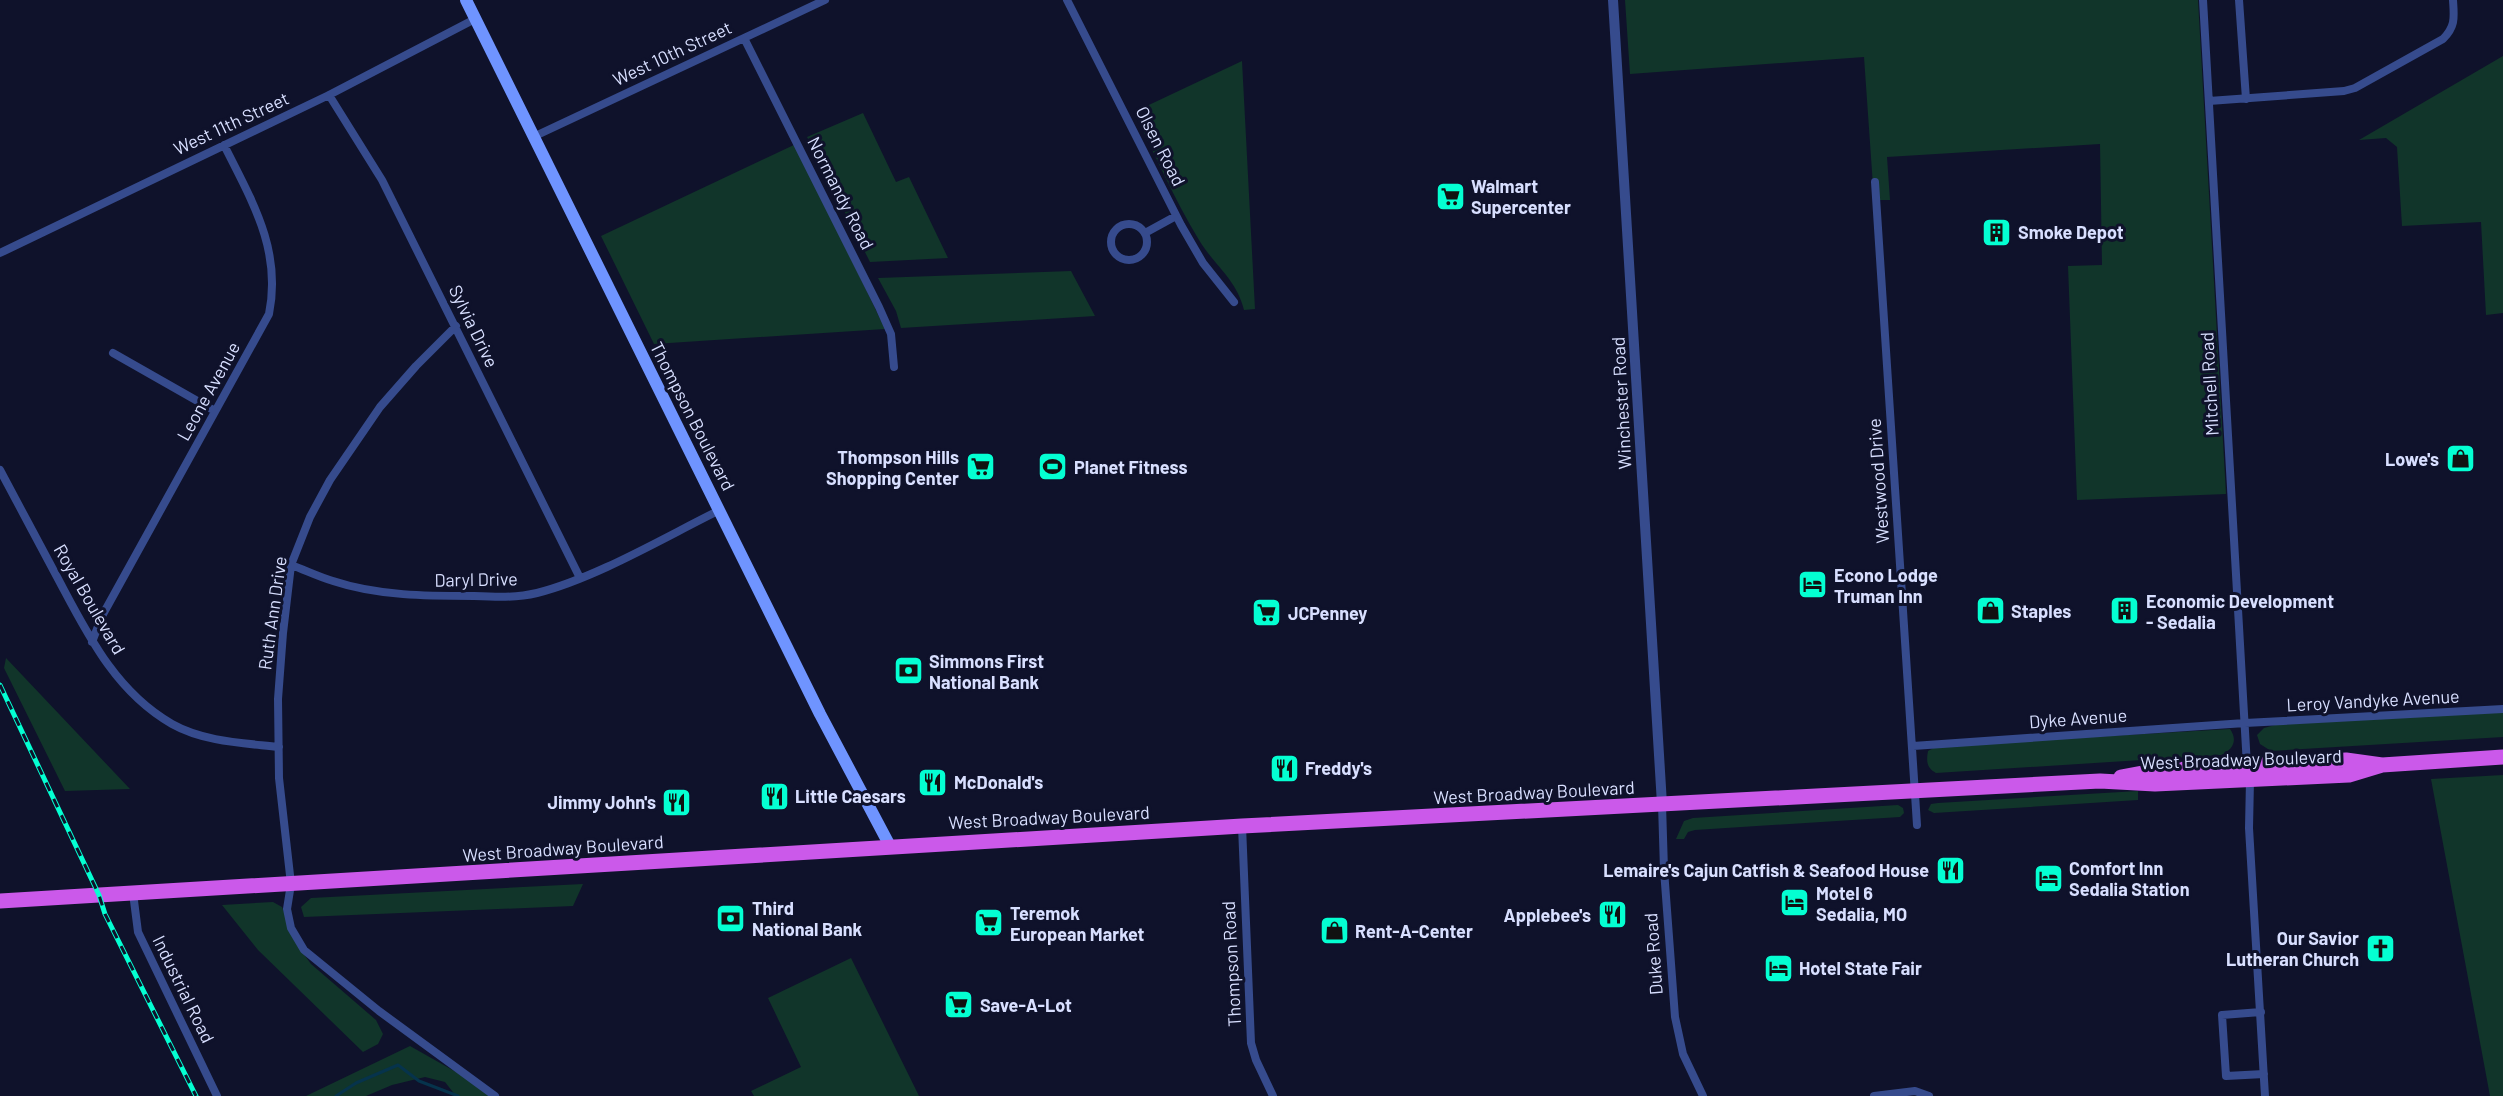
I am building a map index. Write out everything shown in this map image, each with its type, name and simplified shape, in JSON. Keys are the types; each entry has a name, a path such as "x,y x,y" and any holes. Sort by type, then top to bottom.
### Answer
{"highway":[{"name":"West Broadway Boulevard","path":"0,901 291,885 890,846 2100,781 2153,771 2248,773 2346,760 2382,765 2503,757"}],"main road":[{"name":"Thompson Boulevard","path":"466,0 820,714 890,846"}],"street":[{"name":"West 10th Street","path":"533,137 825,0"},
{"name":"Olsen Road","path":"1067,0 1176,216 1203,263 1234,302"},
{"name":"Winchester Road","path":"1613,0 1662,804"},
{"name":"Mitchell Road","path":"2203,0 2265,1096"},
{"path":"2239,0 2246,99"},
{"path":"2209,101 2325,94 2355,88 2443,39 2455,23 2453,0"},
{"name":"West 11th Street","path":"0,254 329,95 475,19"},
{"name":"Normandy Road","path":"744,38 879,307 891,334 894,367"},
{"name":"Sylvia Drive","path":"329,95 382,180 580,578"},
{"name":"Leone Avenue","path":"92,642 102,616 269,314 273,292 273,270 262,226 224,145"},
{"name":"Westwood Drive","path":"1875,182 1917,825"},
{"path":"1145,233 1176,216"},
{"path":"1130,224 1141,228 1145,233 1147,244 1145,250 1136,258 1130,260 1119,257 1112,248 1112,236 1119,226 1130,224"},
{"name":"Ruth Ann Drive","path":"456,326 408,374 359,436 309,517 291,565 279,689 279,778 291,885 287,909 291,928 304,950 379,1011 495,1096"},
{"path":"113,353 215,411"},
{"name":"Royal Boulevard","path":"0,470 92,642 127,688 172,724 194,733 229,742 279,747"},
{"name":"Daryl Drive","path":"291,565 335,582 376,591 439,597 513,597 536,593 580,578 720,510"},
{"name":"Leroy Vandyke Avenue","path":"2245,723 2503,709"},
{"name":"Dyke Avenue","path":"1912,746 2245,723"},
{"name":"Duke Road","path":"1662,804 1664,870 1675,1017 1683,1054 1703,1096"},
{"name":"Thompson Road","path":"1242,826 1251,1043 1256,1060 1273,1096"},
{"name":"Industrial Road","path":"133,893 138,932 217,1096"},
{"path":"2261,1011 2222,1015 2226,1076 2264,1074"},
{"path":"1874,1096 1915,1091 1929,1096"}],"green space":[{"path":"1625,0 2198,0 2226,494 2077,500 2068,266 2102,265 2100,144 1887,157 1890,200 1874,200 1864,57 1630,74"},
{"path":"2503,56 2503,313 2486,315 2481,222 2402,226 2397,147 2386,138 2359,140"},
{"path":"1242,61 1255,309 1244,310 1236,290 1205,249 1190,224 1134,112"},
{"path":"863,113 896,182 909,177 948,258 870,262 807,137"},
{"path":"796,144 885,329 654,344 601,236"},
{"path":"1071,271 1095,316 901,328 896,311 878,278"},
{"path":"6,658 130,789 65,791 4,668"},
{"path":"2503,712 2503,737 2271,751 2260,744 2257,735 2264,728 2275,725"},
{"path":"2230,729 2234,737 2233,744 2221,755 1936,773 1929,767 1927,761 1928,751 1937,746"},
{"path":"2503,775 2503,1096 2490,1096 2431,779"},
{"path":"2138,791 2138,800 1934,813 1928,810 1931,804 1938,803"},
{"path":"1898,805 1903,808 1904,813 1900,817 1695,830 1688,832 1684,839 1676,839 1684,821 1693,818"},
{"path":"583,884 573,906 304,917 301,907 311,898"},
{"path":"273,902 282,907 297,945 311,964 376,1020 383,1034 378,1044 363,1052 258,950 222,905"},
{"path":"851,958 919,1096 754,1096 751,1091 801,1067 768,998"},
{"path":"410,1046 494,1096 456,1096 445,1082 425,1077 392,1085 366,1096 306,1096"}],"waterway":[{"path":"336,1096 356,1083 398,1065 419,1081 458,1096"}],"railway":[{"path":"0,685 99,895 105,914 196,1096"}],"place":[{"name":"Walmart Supercenter","path":"1450,196"},
{"name":"Smoke Depot","path":"1997,232"},
{"name":"Lowe's","path":"2460,459"},
{"name":"Thompson Hills Shopping Center","path":"980,467"},
{"name":"Planet Fitness","path":"1053,467"},
{"name":"Econo Lodge Truman Inn","path":"1813,585"},
{"name":"Staples","path":"1990,611"},
{"name":"Economic Development - Sedalia","path":"2125,611"},
{"name":"JCPenney","path":"1267,613"},
{"name":"Simmons First National Bank","path":"908,671"},
{"name":"Freddy's","path":"1284,768"},
{"name":"McDonald's","path":"933,782"},
{"name":"Little Caesars","path":"774,796"},
{"name":"Jimmy John's","path":"677,802"},
{"name":"Lemaire's Cajun Catfish & Seafood House","path":"1950,870"},
{"name":"Comfort Inn Sedalia Station","path":"2048,878"},
{"name":"Motel 6 Sedalia, MO","path":"1795,903"},
{"name":"Applebee's","path":"1612,915"},
{"name":"Third National Bank","path":"731,918"},
{"name":"Teremok European Market","path":"989,923"},
{"name":"Rent-A-Center","path":"1334,931"},
{"name":"Our Savior Lutheran Church","path":"2380,948"},
{"name":"Hotel State Fair","path":"1778,968"},
{"name":"Save-A-Lot","path":"959,1005"}]}
